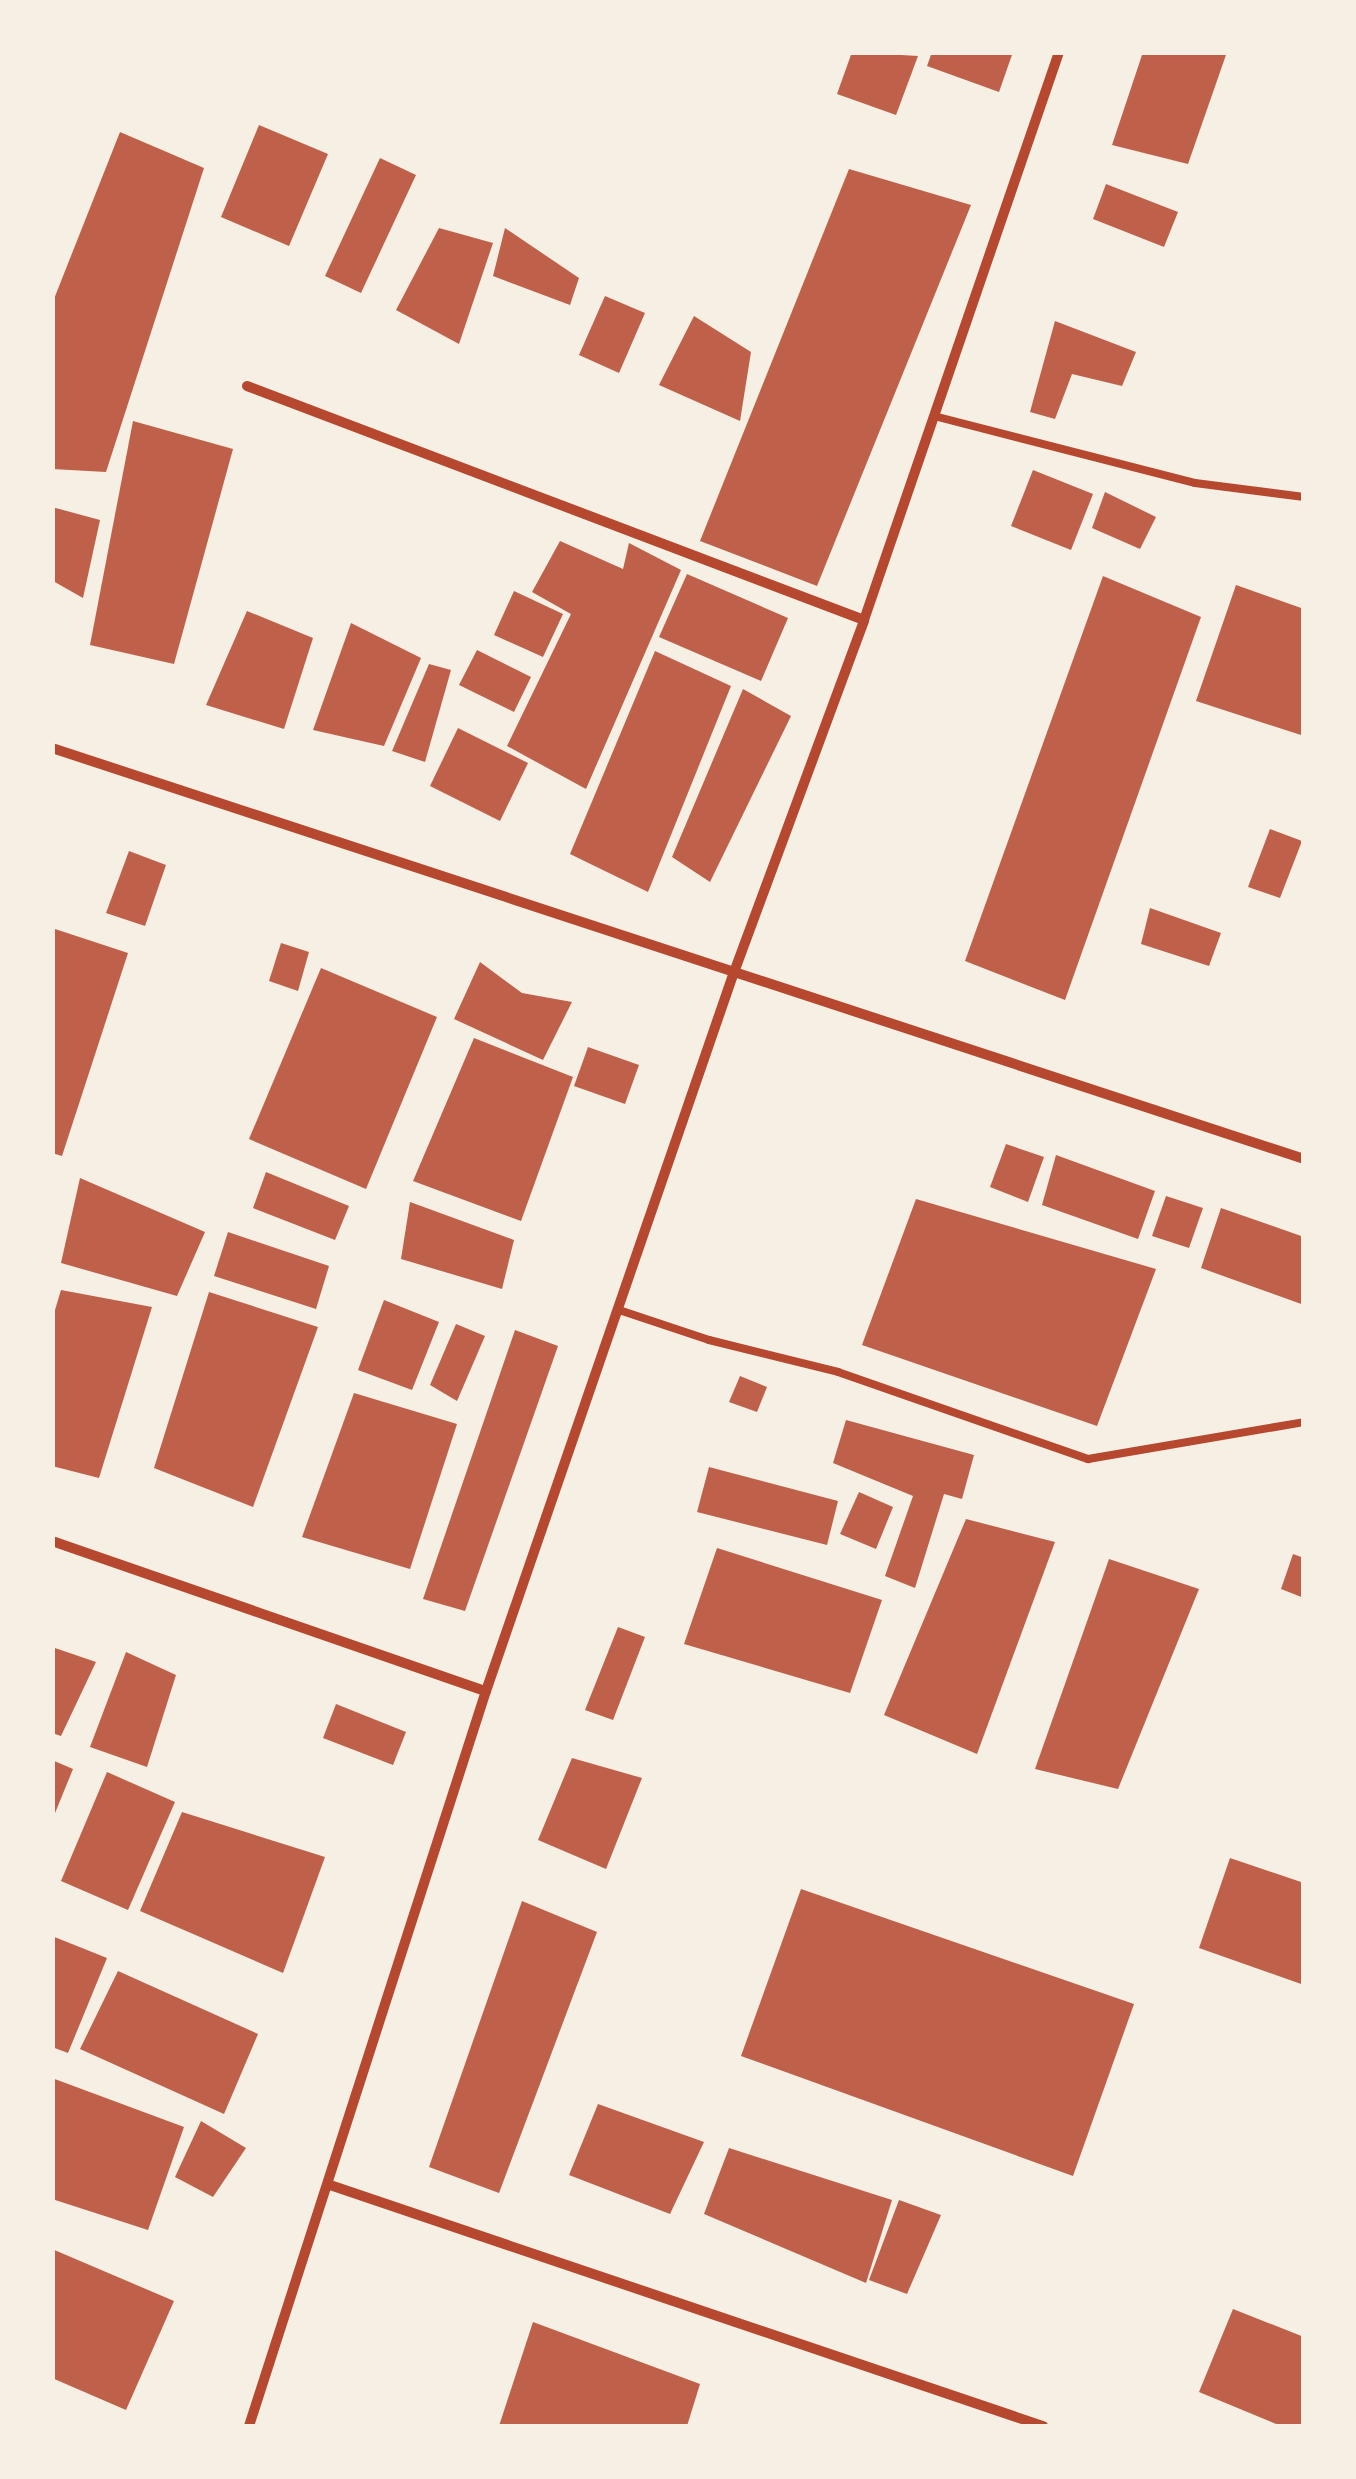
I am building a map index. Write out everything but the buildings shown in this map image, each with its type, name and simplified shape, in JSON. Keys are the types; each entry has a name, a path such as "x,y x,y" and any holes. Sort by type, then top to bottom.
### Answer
{"street":[{"path":"249,2426 330,2185 486,1691 733,975 864,620 1059,52"},
{"path":"247,386 864,620"},
{"path":"52,748 733,975 1304,1158"},
{"path":"52,1541 486,1691"},
{"path":"330,2185 1043,2426"}],"lane":[{"path":"934,416 1195,483 1304,497"},
{"path":"619,1310 709,1340 838,1372 1088,1459 1304,1422"}]}
